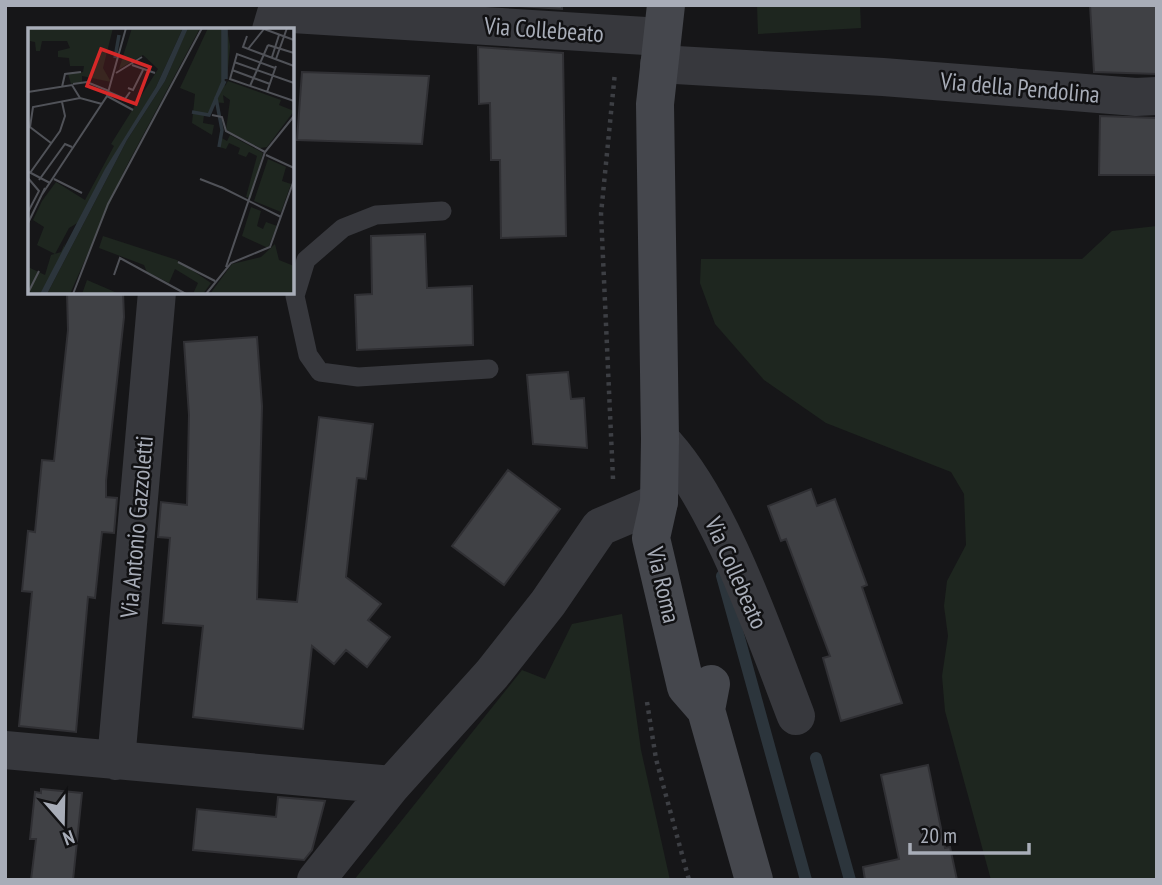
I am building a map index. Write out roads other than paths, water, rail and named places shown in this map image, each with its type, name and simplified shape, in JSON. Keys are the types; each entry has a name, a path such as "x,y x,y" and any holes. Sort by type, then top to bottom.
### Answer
{"street":[{"name":"Via Collebeato","path":"272,28 276,13 618,35 662,35 883,77"},
{"path":"316,880 392,785 492,674 548,603 600,527 659,502 655,104 662,35"},
{"name":"Via della Pendolina","path":"883,77 1136,97 1157,96"},
{"name":"Via Antonio Gazzoletti","path":"117,761 157,294"},
{"name":"Via Collebeato","path":"660,439 678,458 705,505 759,622 796,716"},
{"name":"Via Roma","path":"659,502 677,533 712,681 706,710 754,880"},
{"path":"5,750 392,785"}],"lane":[{"path":"442,211 376,215 343,228 306,260 297,270 295,296 308,355 320,372 358,377 489,369"}],"waterway":[{"path":"722,576 806,880"},
{"path":"816,758 850,880"}]}
